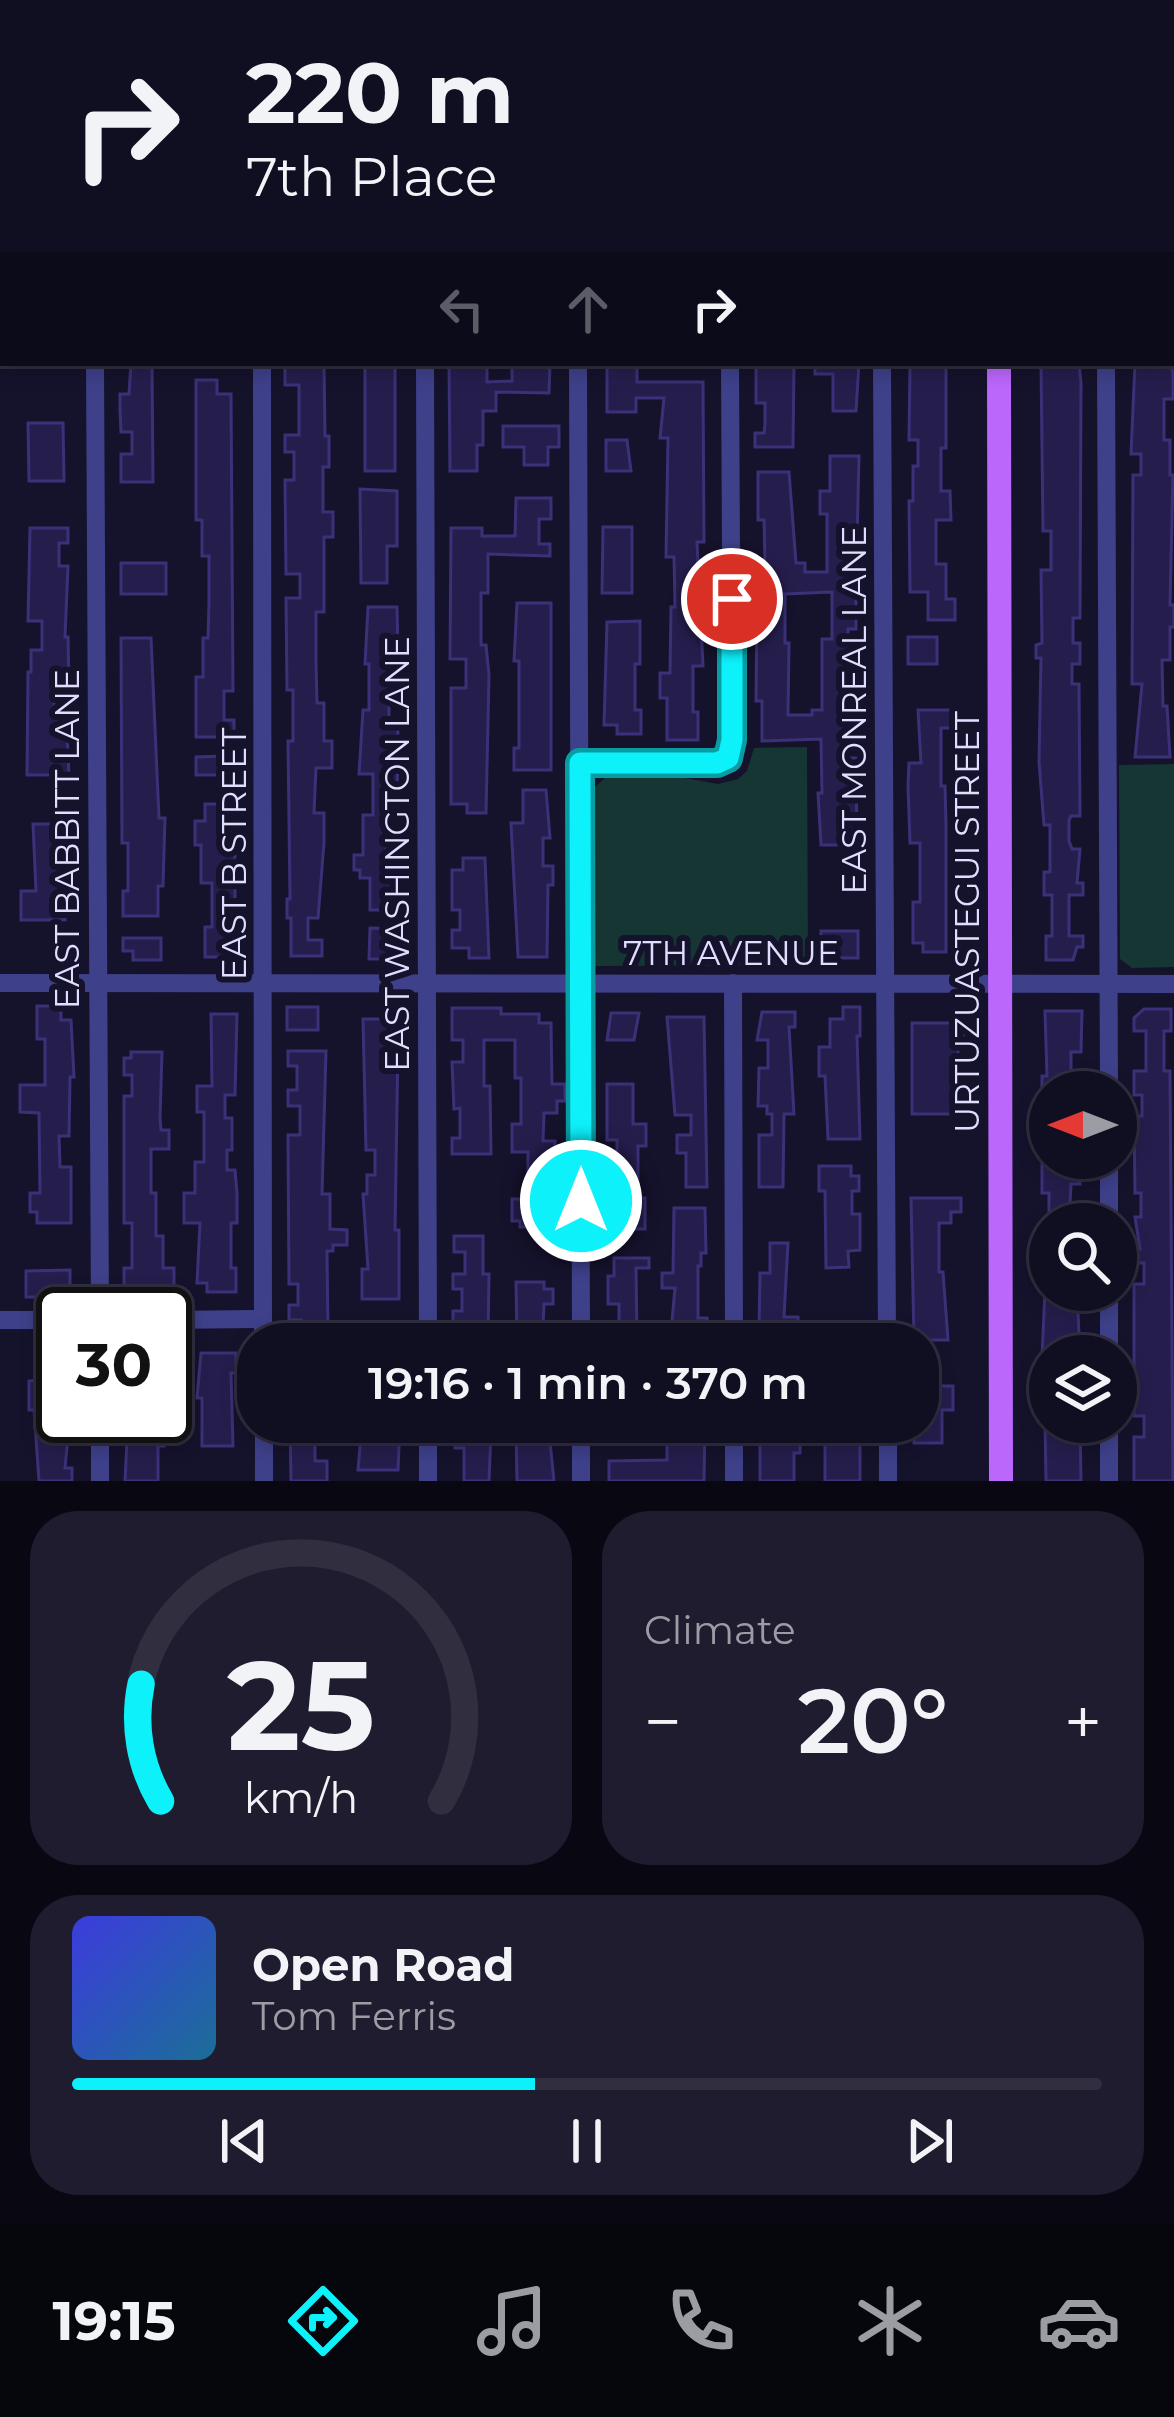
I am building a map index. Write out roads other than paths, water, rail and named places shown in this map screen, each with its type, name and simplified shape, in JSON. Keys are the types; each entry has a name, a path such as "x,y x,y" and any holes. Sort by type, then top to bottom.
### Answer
{"main road":[{"name":"URTUZUASTEGUI STREET","path":"999,366 1000,1481"}],"street":[{"name":"EAST BABBITT LANE","path":"94,366 100,1287"},
{"name":"EAST B STREET","path":"262,366 262,1323"},
{"name":"EAST WASHINGTON LANE","path":"424,366 428,1323"},
{"path":"578,366 581,1323"},
{"path":"580,763 717,763 728,758 732,740 730,366"},
{"name":"EAST MONREAL LANE","path":"882,366 887,1323"},
{"path":"1106,366 1109,1071"},
{"name":"7TH AVENUE","path":"0,983 1174,984"},
{"path":"733,983 734,1323"},
{"path":"192,1320 262,1319"},
{"path":"0,1320 36,1320"},
{"path":"100,1443 100,1481"},
{"path":"264,1443 264,1481"},
{"path":"428,1443 428,1481"},
{"path":"581,1443 581,1481"},
{"path":"734,1443 734,1481"},
{"path":"888,1443 888,1481"},
{"path":"1109,1443 1109,1481"}]}
